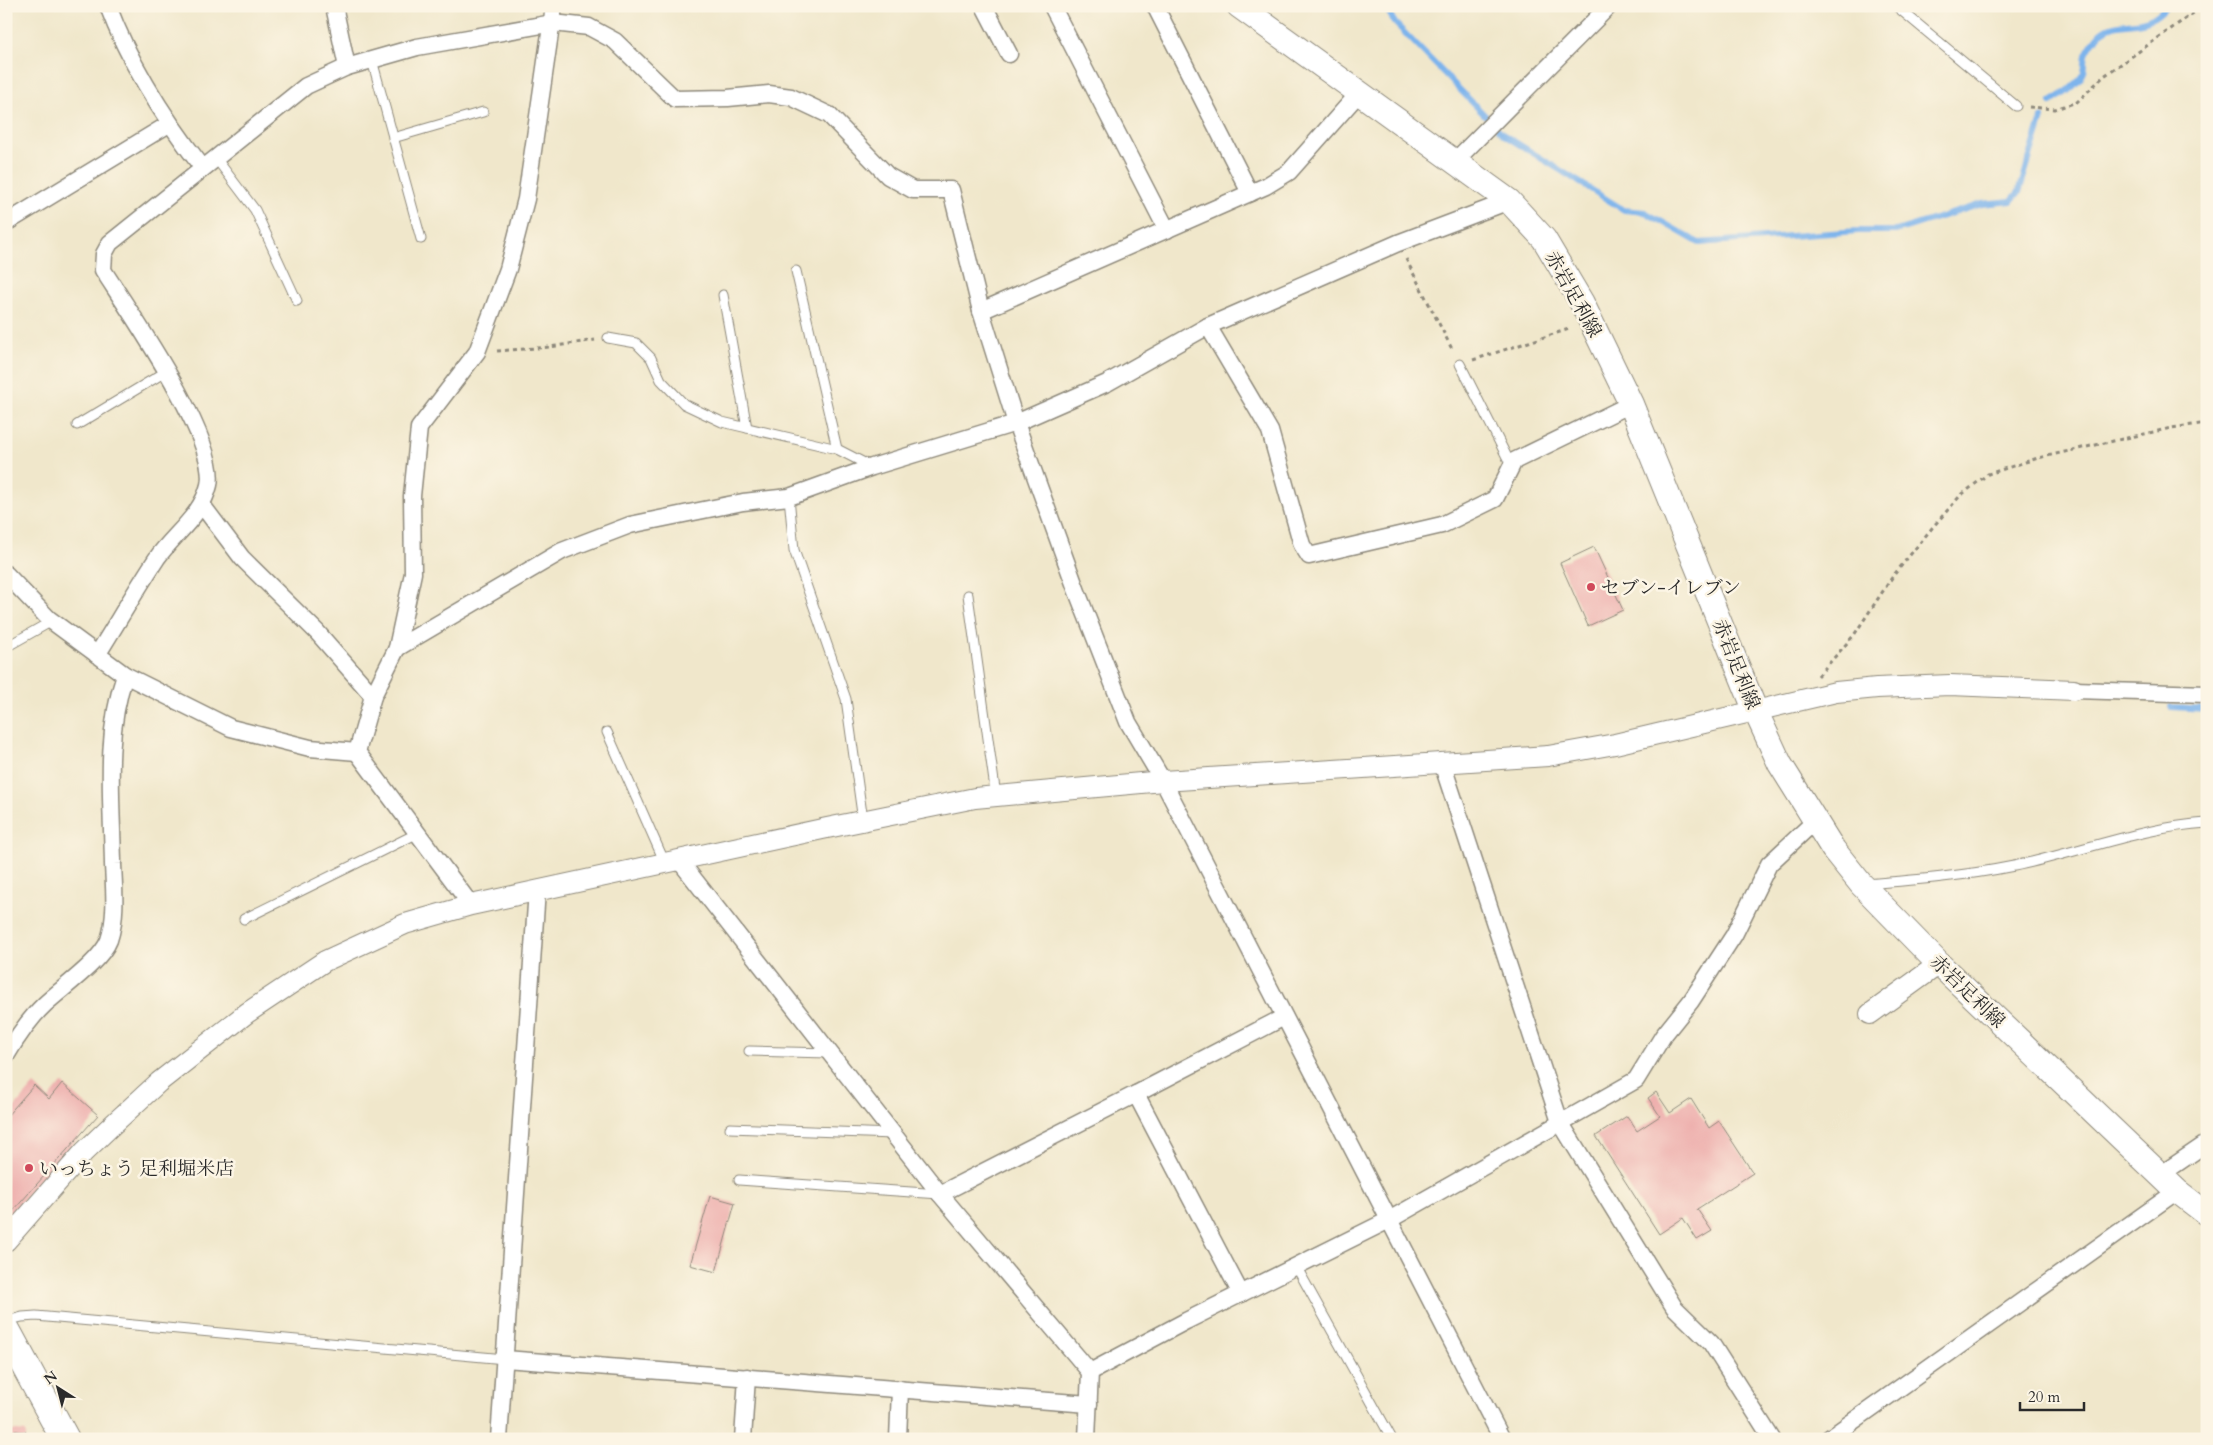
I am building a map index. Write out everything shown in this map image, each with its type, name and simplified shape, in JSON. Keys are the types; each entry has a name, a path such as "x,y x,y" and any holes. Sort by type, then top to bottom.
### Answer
{"highway":[{"path":"6,1330 65,1439"}],"main road":[{"name":"赤岩足利線","path":"1239,6 1509,201 1544,239 1591,322 1631,404 1756,712 1780,764 1833,849 1861,884 1939,964 2177,1191 2207,1214"}],"street":[{"path":"108,6 117,30 169,124 209,162"},
{"path":"334,6 348,67"},
{"path":"357,752 373,696 397,648 413,573 412,496 419,428 477,352 508,269 526,199 554,6"},
{"path":"984,6 1009,54"},
{"path":"1052,6 1167,230"},
{"path":"1155,6 1250,193"},
{"path":"1455,161 1609,6"},
{"path":"97,655 158,557 202,505 209,483 208,458 177,388 104,270 104,254 110,243 306,86 348,67 417,47 553,23 590,27 615,41 675,99 728,98 769,94 792,97 829,115 888,176 913,190 951,190 981,311 1016,424 1076,590 1128,722 1163,781 1502,1439"},
{"path":"981,311 1266,186 1289,172 1359,93"},
{"path":"6,224 169,124"},
{"path":"397,648 571,547 630,524 743,502 789,497 872,467 1016,424 1107,383 1208,326 1398,243 1509,201"},
{"path":"1208,326 1270,431 1302,545 1309,556 1442,525 1495,499 1514,461 1631,404"},
{"path":"202,505 242,558 317,632 373,696"},
{"path":"6,574 52,621 125,675 231,728 310,748 357,752 471,905"},
{"path":"6,1056 18,1035 43,1005 92,962 108,941 114,902 112,728 118,695 125,675"},
{"path":"6,1240 84,1152 109,1128 159,1082 247,1013 325,961 406,924 471,905 975,798 1163,781 1548,756 1616,744 1836,692 1915,685 2207,694"},
{"path":"1442,763 1560,1122 1674,1307 1711,1343 1772,1439"},
{"path":"1090,1372 1240,1294 1389,1220 1636,1080 1663,1036 1691,1001 1734,936 1769,864 1815,821"},
{"path":"672,862 830,1053 940,1194 1090,1372 1087,1439"},
{"path":"499,1439 537,890"},
{"path":"1870,1014 1939,964"},
{"path":"940,1194 1284,1017"},
{"path":"1136,1094 1240,1294"},
{"path":"2160,1175 2207,1143"},
{"path":"1828,1439 2177,1191"},
{"path":"504,1358 1089,1404"},
{"path":"743,1439 747,1378"},
{"path":"898,1439 900,1389"}],"lane":[{"path":"1896,6 2016,106"},
{"path":"372,60 421,239"},
{"path":"393,138 483,112"},
{"path":"209,162 255,210 297,301"},
{"path":"796,271 837,449"},
{"path":"723,295 747,428"},
{"path":"608,338 636,343 651,358 661,380 684,404 722,422 837,449 872,467"},
{"path":"1460,364 1512,467"},
{"path":"76,426 166,370"},
{"path":"789,497 794,550 846,699 863,821"},
{"path":"968,595 996,796"},
{"path":"6,647 52,621"},
{"path":"607,732 672,862"},
{"path":"1861,884 1942,878 2014,866 2178,825 2207,823"},
{"path":"244,919 418,833"},
{"path":"749,1051 830,1053"},
{"path":"730,1128 893,1134"},
{"path":"739,1180 940,1194"},
{"path":"1296,1266 1392,1439"},
{"path":"6,1320 36,1316 504,1358"}],"path":[{"path":"2016,106 2055,109 2077,102 2104,76 2202,7"},
{"path":"1398,243 1460,364 1591,322"},
{"path":"477,352 550,347 608,338"},
{"path":"1812,698 1813,686 1817,676 1854,635 1893,576 1960,496 1982,478 1988,474 2038,458 2171,428 2207,423"}],"building":[{"name":"セブン-イレブン","path":"1594,547 1623,610 1588,626 1560,563"},
{"name":"いっちょう 足利堀米店","path":"62,1083 98,1115 6,1219 6,1117 34,1085 49,1099"},
{"path":"1656,1092 1670,1113 1691,1099 1709,1128 1719,1121 1753,1173 1697,1209 1712,1231 1697,1240 1683,1218 1659,1234 1596,1136 1627,1116 1637,1131 1660,1116 1648,1098"},
{"path":"710,1196 735,1203 716,1272 690,1265"},
{"path":"6,1430 26,1432 26,1439 6,1439"}],"waterway":[{"path":"1385,6 1395,23 1504,135 1624,210 1645,212 1699,243 1858,231 1896,231 1982,204 2011,201 2019,192 2042,118"},
{"path":"2051,102 2080,79 2084,72 2087,53 2101,33 2116,25 2142,22 2150,19 2166,6"},
{"path":"2171,707 2207,709"}],"place":[{"name":"セブン-イレブン","path":"1591,587"},
{"name":"いっちょう 足利堀米店","path":"29,1168"}]}
